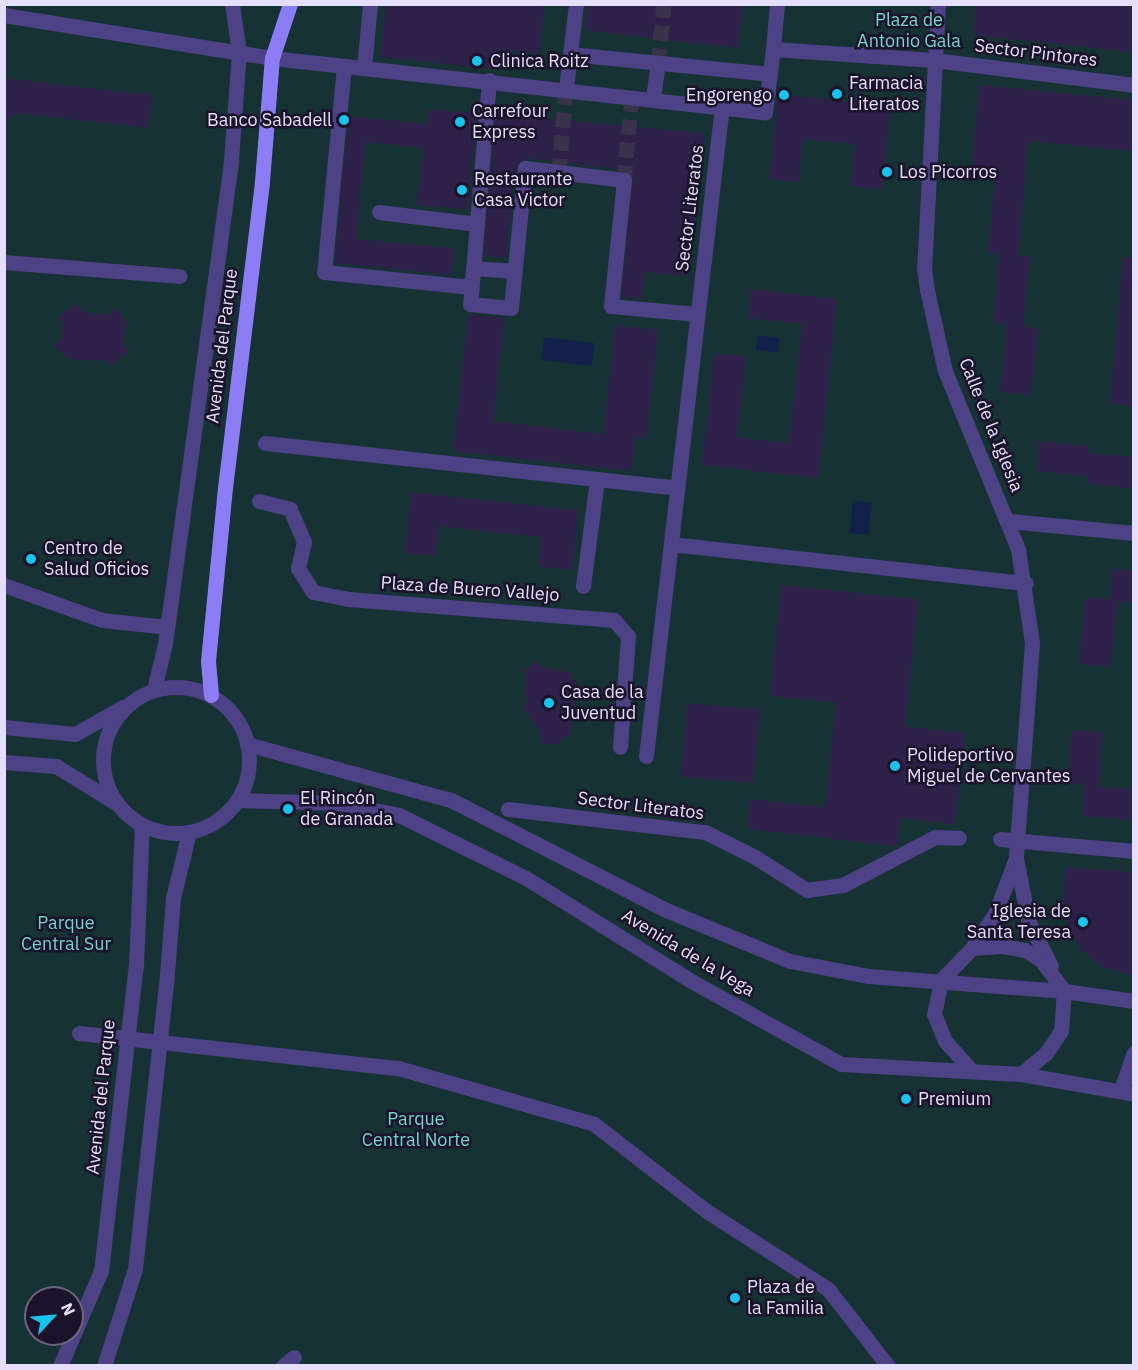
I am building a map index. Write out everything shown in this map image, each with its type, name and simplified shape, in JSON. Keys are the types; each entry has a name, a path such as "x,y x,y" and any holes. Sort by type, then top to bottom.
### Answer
{"street":[{"name":"Avenida del Parque","path":"154,689 167,627 217,278 239,52 232,4"},
{"name":"Avenida del Parque","path":"211,695 208,661 225,488 262,181 272,58 291,4"},
{"path":"364,68 370,4"},
{"path":"566,88 576,4"},
{"path":"4,15 272,58 566,88 765,112 777,4"},
{"name":"Calle de la Iglesia","path":"938,4 924,268 945,371 1010,520 1026,583 1032,643 1016,858 1028,920 1064,991"},
{"path":"773,50 934,60"},
{"path":"570,54 770,74"},
{"name":"Sector Pintores","path":"934,60 1134,85"},
{"path":"653,98 658,63"},
{"path":"344,66 324,272 471,287"},
{"path":"489,81 470,304 511,308 525,168 624,180 611,306 697,314"},
{"name":"Sector Literatos","path":"646,756 722,106"},
{"path":"379,213 477,224"},
{"path":"4,262 179,276"},
{"path":"473,268 515,271"},
{"path":"265,442 678,488"},
{"path":"582,586 597,479"},
{"name":"Plaza de Buero Vallejo","path":"259,501 290,509 304,542 298,568 313,592 348,599 614,620 628,636 620,747"},
{"path":"1010,520 1134,533"},
{"path":"671,544 1026,583"},
{"path":"4,585 102,620 167,627"},
{"path":"4,727 75,734 154,689 183,686 211,695 240,725 247,744 248,774 237,801 210,825 189,832 165,832 142,825 116,803 56,766 4,762"},
{"path":"116,803 103,770 106,735 125,705"},
{"name":"Avenida de la Vega","path":"247,744 451,800 666,910 790,961 868,976 1064,991 1134,1001"},
{"name":"Avenida de la Vega","path":"237,801 339,803 399,815 525,878 693,982 842,1064 1021,1074 1127,1092"},
{"name":"Sector Literatos","path":"508,809 705,832 755,857 807,890 843,885 935,837 959,838"},
{"name":"Avenida del Parque","path":"60,1365 101,1271 135,966 142,825"},
{"path":"107,1364 135,1269 173,898 189,832"},
{"path":"1000,839 1134,851"},
{"name":"Calle de la Iglesia","path":"941,980 972,948 995,914 1016,858"},
{"path":"972,948 1025,950 1041,960 1064,991 1061,1031 1046,1053 1021,1074"},
{"path":"941,980 934,1014 945,1041 972,1071"},
{"path":"79,1033 398,1068 594,1124 704,1217 828,1289 888,1365"},
{"path":"1127,1092 1134,1053"}],"green space":[{"path":"5,5 1133,5 1133,1365 5,1366"}],"water":[{"path":"758,335 780,338 778,353 756,350"},
{"path":"544,337 595,343 592,366 541,360"},
{"path":"853,501 872,503 869,535 850,533"}],"building":[{"path":"386,4 544,4 539,54 506,50 504,70 380,57"},
{"path":"588,4 743,4 738,48 585,30"},
{"path":"975,4 1134,4 1134,52 974,35"},
{"path":"4,78 152,95 148,128 16,113 4,122"},
{"path":"979,85 1134,100 1134,151 1028,141 1018,256 1030,257 1023,326 1038,328 1031,395 1000,392 1007,324 993,323 999,254 988,253 996,169 972,166"},
{"path":"778,94 890,106 882,190 850,186 855,144 803,139 798,182 769,179"},
{"path":"429,109 476,113 468,209 416,205 424,148 365,142 356,239 454,248 452,275 335,263 349,116 427,124"},
{"path":"496,114 704,133 689,276 645,272 642,299 622,297 633,176 625,170 526,158 515,167 506,258 484,256"},
{"path":"1123,257 1134,258 1134,406 1110,404"},
{"path":"751,289 837,299 818,478 702,465 714,353 746,356 737,437 789,443 802,324 748,318"},
{"path":"76,303 83,312 105,315 116,308 129,326 124,330 123,344 128,351 111,366 107,361 68,359 53,345 61,340 63,324 58,317"},
{"path":"468,314 504,318 493,421 603,434 615,325 658,330 646,439 635,437 632,471 453,451"},
{"path":"1039,441 1089,446 1089,453 1134,457 1134,488 1088,484 1088,476 1036,471"},
{"path":"411,492 578,510 572,570 538,566 541,537 439,526 435,556 405,553"},
{"path":"1113,569 1134,571 1134,603 1117,602 1111,667 1079,664 1085,597 1110,599"},
{"path":"781,585 918,599 905,726 965,733 955,824 901,818 897,846 747,829 750,799 825,807 836,703 770,696"},
{"name":"Casa de la Juventud","path":"537,661 542,667 572,673 570,679 577,680 570,733 556,744 542,744 538,728 522,706 529,701 524,695 526,678 523,672"},
{"path":"687,703 760,709 753,783 681,777"},
{"path":"1071,730 1102,732 1099,787 1134,789 1134,820 1082,816 1084,784 1068,783"},
{"name":"Iglesia de Santa Teresa","path":"1066,867 1134,872 1134,976 1100,966 1083,951 1069,930 1063,908"}],"tunnel":[{"path":"658,63 664,4"},
{"path":"559,173 566,88"},
{"path":"624,180 632,96"}],"place":[{"name":"Clinica Roitz","path":"477,61"},
{"name":"Farmacia Literatos","path":"837,94"},
{"name":"Engorengo","path":"784,95"},
{"name":"Banco Sabadell","path":"344,120"},
{"name":"Carrefour Express","path":"460,122"},
{"name":"Los Picorros","path":"887,172"},
{"name":"Restaurante Casa Victor","path":"462,190"},
{"name":"Centro de Salud Oficios","path":"31,559"},
{"name":"Casa de la Juventud","path":"549,703"},
{"name":"Polideportivo Miguel de Cervantes","path":"895,766"},
{"name":"El Rincón de Granada","path":"288,809"},
{"name":"Iglesia de Santa Teresa","path":"1083,922"},
{"name":"Premium","path":"906,1099"},
{"name":"Plaza de la Familia","path":"735,1298"}],"park label":[{"name":"Plaza de Antonio Gala","path":"909,31"},
{"name":"Parque Central Sur","path":"66,934"},
{"name":"Parque Central Norte","path":"416,1130"}]}
